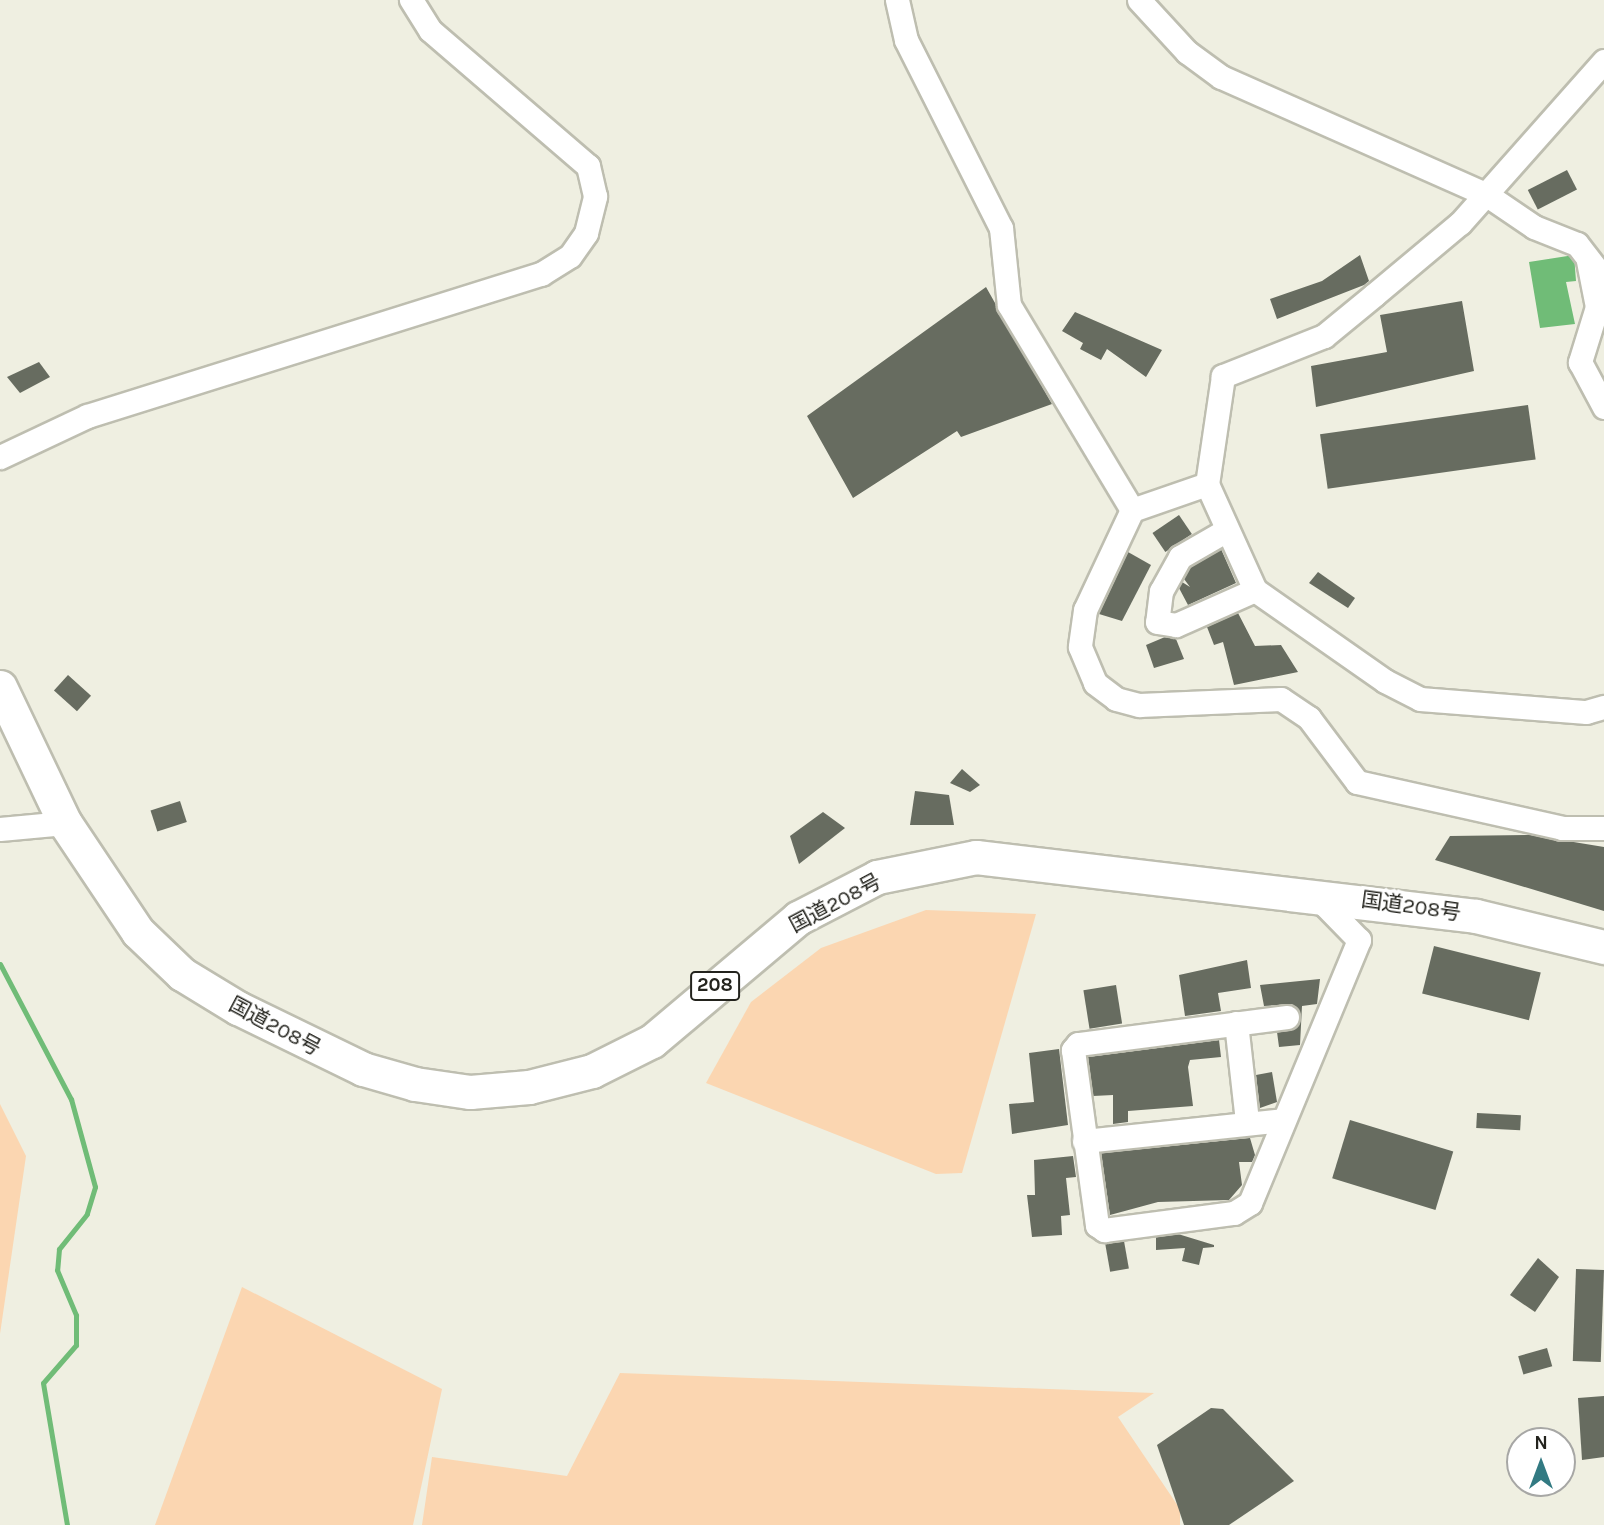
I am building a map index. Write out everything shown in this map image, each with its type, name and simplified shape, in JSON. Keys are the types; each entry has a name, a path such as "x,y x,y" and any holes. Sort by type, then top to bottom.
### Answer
{"highway":[{"name":"国道208号","path":"0,687 65,823 117,905 183,974 363,1069 470,1092 529,1087 592,1071 652,1041 798,918 877,877 976,857 1054,861 1476,916 1604,947"}],"street":[{"path":"0,457 87,416 528,278 570,256 586,233 595,197 588,166 430,30 411,0"},
{"path":"897,0 906,40 1001,228 1009,305 1076,425 1132,510"},
{"path":"1139,0 1187,51 1254,96 1487,195 1589,257 1604,279"},
{"path":"1604,61 1487,195 1324,336 1223,376 1207,484 1224,531 1255,590 1281,613 1420,699 1586,712 1604,707"},
{"path":"1589,257 1585,268 1597,307 1580,362 1604,407"},
{"path":"1207,484 1132,510 1085,610 1080,647 1095,683 1116,699 1139,705 1281,699 1309,718 1357,782 1562,828 1604,828"},
{"path":"1224,531 1180,557 1158,599 1157,622 1176,625 1255,590"},
{"path":"0,829 65,823"},
{"path":"1287,1017 1078,1044 1084,1141 1093,1218 1104,1230 1243,1210 1359,940 1325,905 1327,895"},
{"path":"1236,1023 1247,1121"},
{"path":"1084,1141 1247,1121 1283,1121"}],"shaded area":[{"path":"1574,255 1576,281 1566,282 1575,324 1540,328 1529,262"},
{"path":"926,910 1036,914 962,1173 936,1174 706,1083 751,1002 821,948"},
{"path":"0,1104 26,1156 0,1334"},
{"path":"242,1287 442,1389 413,1525 155,1525"},
{"path":"620,1373 1154,1393 1118,1417 1180,1509 1180,1525 422,1525 432,1457 567,1476"}],"building":[{"path":"1567,170 1577,190 1538,210 1528,190"},
{"path":"1360,255 1369,281 1364,285 1277,319 1270,299 1322,281"},
{"path":"986,287 1052,404 961,437 957,431 853,498 807,416"},
{"path":"1462,301 1474,371 1316,407 1311,366 1387,352 1380,315"},
{"path":"1075,312 1162,350 1146,377 1107,349 1101,360 1080,349 1083,343 1062,331"},
{"path":"39,362 50,377 20,393 7,377"},
{"path":"1528,405 1536,459 1328,489 1320,434"},
{"path":"1179,515 1192,534 1165,552 1152,533"},
{"path":"1221,549 1236,583 1188,605 1179,588 1182,582 1190,587 1184,579 1190,567"},
{"path":"1128,552 1151,565 1122,621 1099,614"},
{"path":"1318,572 1355,598 1348,608 1309,583"},
{"path":"1238,613 1255,646 1281,645 1298,672 1234,685 1223,642 1214,645 1207,627"},
{"path":"1165,637 1176,639 1184,659 1154,668 1146,645"},
{"path":"68,675 91,696 77,711 54,691"},
{"path":"962,769 980,785 970,792 950,783"},
{"path":"915,791 949,795 954,825 910,825"},
{"path":"180,801 187,822 157,832 151,811"},
{"path":"823,812 845,828 799,864 790,836"},
{"path":"1531,835 1604,847 1604,911 1435,860 1450,836"},
{"path":"1434,946 1541,973 1529,1020 1422,994"},
{"path":"1247,960 1251,988 1218,993 1221,1011 1185,1016 1179,975"},
{"path":"1320,979 1317,1004 1302,1006 1300,1045 1279,1047 1277,1032 1296,1028 1301,1015 1292,1004 1264,1006 1260,985"},
{"path":"1116,985 1122,1024 1090,1029 1083,990"},
{"path":"1219,1040 1221,1057 1190,1060 1188,1067 1193,1106 1128,1111 1128,1122 1113,1124 1113,1095 1093,1096 1088,1057"},
{"path":"1059,1049 1068,1125 1012,1134 1009,1104 1034,1102 1029,1053"},
{"path":"1272,1072 1277,1102 1260,1108 1256,1075"},
{"path":"1477,1113 1521,1115 1520,1130 1476,1128"},
{"path":"1350,1120 1453,1152 1435,1210 1332,1178"},
{"path":"1250,1138 1255,1155 1252,1162 1239,1162 1242,1185 1229,1200 1158,1202 1110,1215 1101,1153"},
{"path":"1073,1156 1076,1177 1066,1178 1070,1215 1061,1216 1062,1235 1032,1237 1027,1195 1035,1195 1034,1160"},
{"path":"1178,1234 1214,1247 1203,1248 1199,1265 1182,1261 1185,1248 1156,1250 1156,1237"},
{"path":"1124,1241 1129,1269 1110,1272 1105,1244"},
{"path":"1538,1258 1559,1277 1535,1312 1510,1295"},
{"path":"1576,1269 1604,1270 1601,1362 1573,1361"},
{"path":"1547,1348 1552,1366 1523,1375 1518,1356"},
{"path":"1604,1396 1604,1457 1582,1460 1578,1398"},
{"path":"1211,1408 1223,1409 1294,1481 1229,1525 1184,1525 1157,1445"}],"waterway":[{"path":"0,964 71,1099 95,1187 87,1214 59,1249 57,1270 76,1315 76,1345 43,1383 67,1525"}]}
